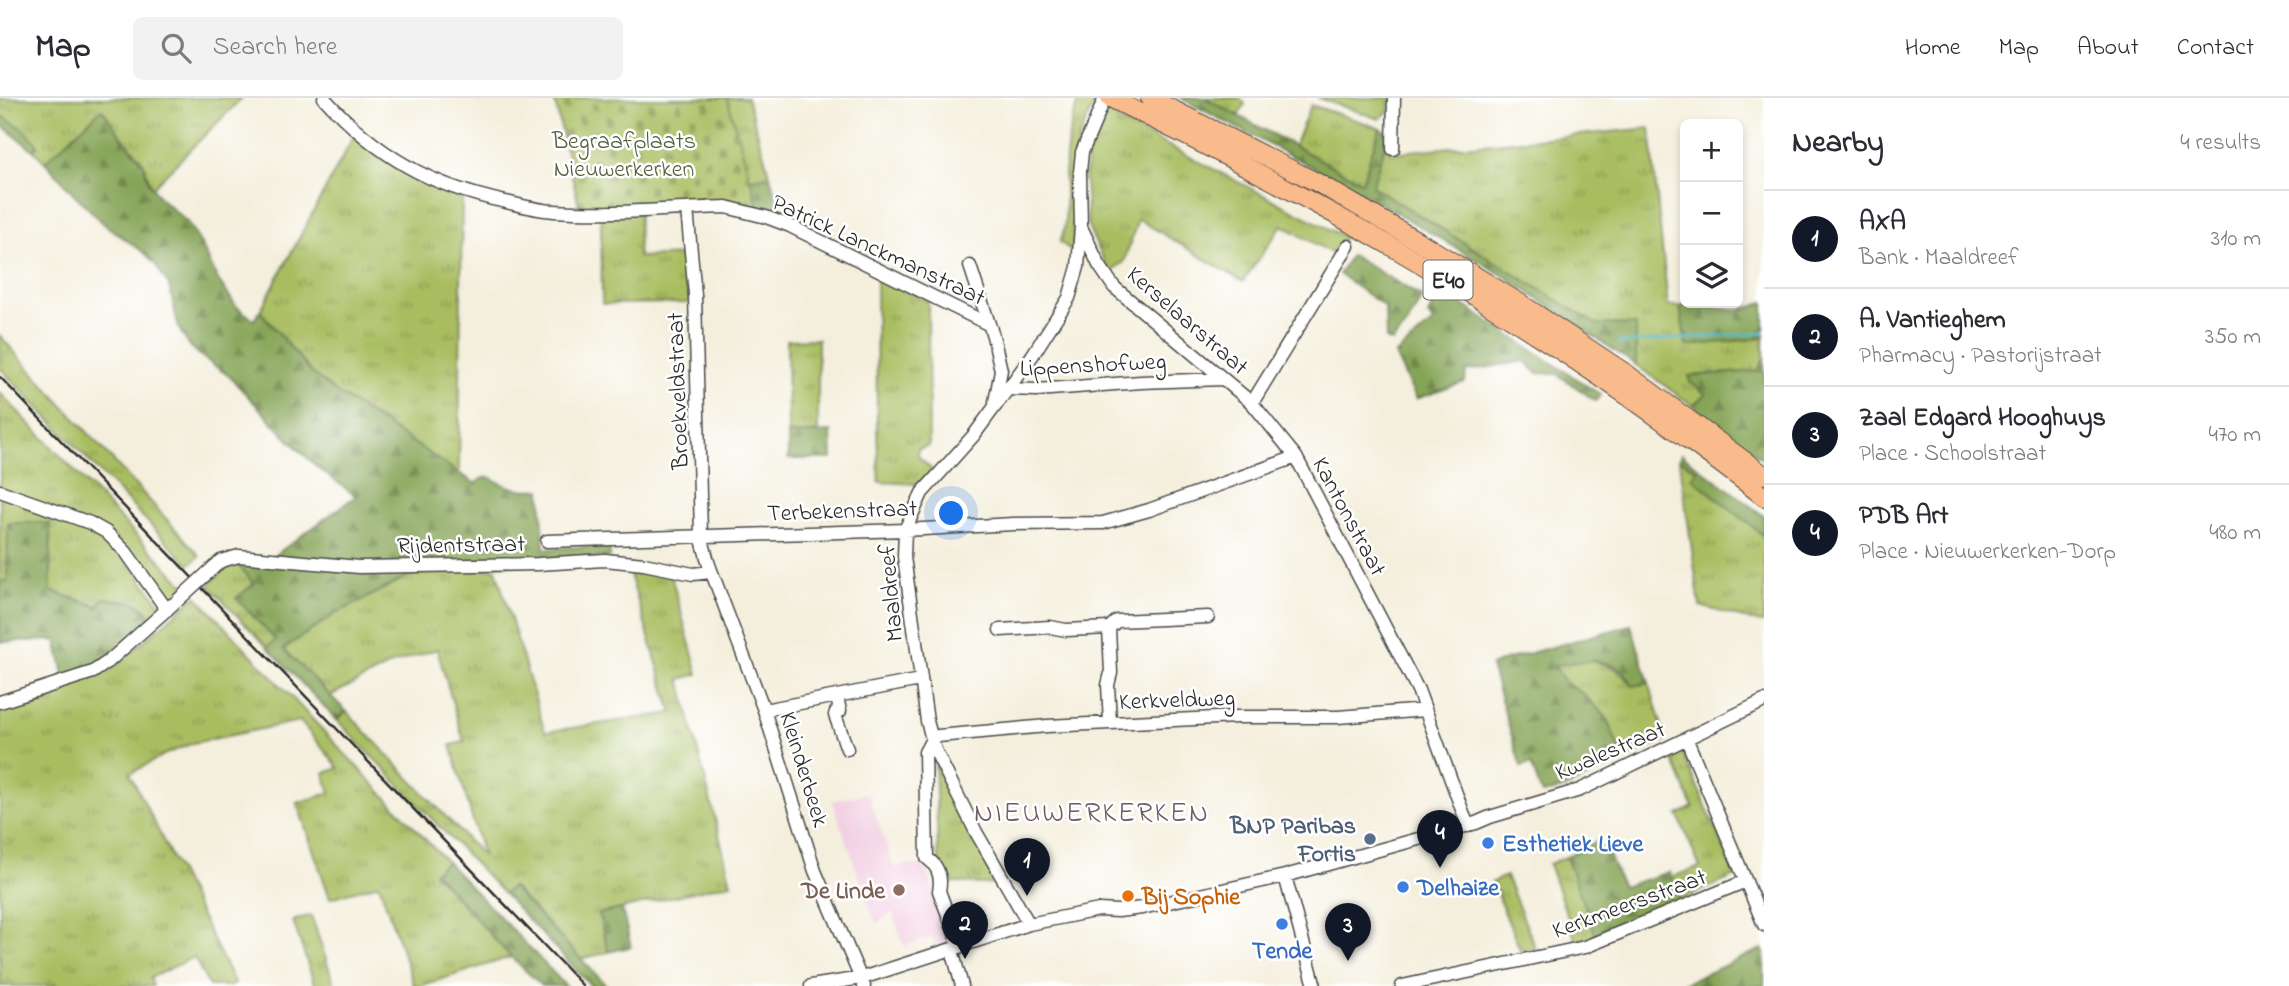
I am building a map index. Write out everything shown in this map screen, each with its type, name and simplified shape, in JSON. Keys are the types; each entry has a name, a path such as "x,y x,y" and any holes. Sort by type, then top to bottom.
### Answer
{"highway":[{"name":"E40","path":"1107,98 1198,141 1309,199 1415,260 1618,389 1764,497"},
{"name":"E40","path":"1150,98 1318,183 1523,305 1627,374 1764,475"}],"street":[{"name":"Patrick Lanckmanstraat","path":"324,98 359,133 388,156 429,179 467,193 552,211 726,206 790,226 988,324"},
{"path":"995,406 1032,356 1069,298 1078,267 1081,227 1080,172 1083,152 1107,98"},
{"path":"1393,149 1394,98"},
{"name":"Broekveldstraat","path":"687,209 695,295 701,537 711,572"},
{"name":"Kerselaarstraat","path":"1081,227 1099,265 1114,287 1252,403"},
{"path":"1252,403 1348,246"},
{"name":"Kerselaarstraat","path":"1078,267 1088,262 1099,265"},
{"name":"Maaldreef","path":"970,266 1001,370 995,406 974,435 922,493 905,530 904,557 920,680 932,739 976,832 1029,924"},
{"name":"Lippenshofweg","path":"1008,389 1037,390 1223,379"},
{"name":"Kantonstraat","path":"1252,403 1296,457 1419,690 1468,826"},
{"name":"Terbekenstraat","path":"547,541 1103,523 1149,510 1296,457"},
{"path":"0,491 90,523 106,532 172,605 110,661 93,672 0,702"},
{"name":"Rijdentstraat","path":"172,605 221,561 239,556 359,568 605,560 644,564 693,574 711,572"},
{"name":"Kleinderbeek","path":"711,572 764,710 815,871 863,982"},
{"path":"1000,630 1109,628 1117,621 1208,617"},
{"path":"1109,628 1110,723"},
{"path":"764,710 920,680"},
{"path":"837,697 840,711 835,715 846,749"},
{"name":"Kwalestraat","path":"811,986 863,982 1029,924 1099,910 1142,908 1285,876 1468,826 1547,798 1580,790 1764,701"},
{"name":"Kerkveldweg","path":"932,739 937,736 1020,727 1237,717 1338,717 1425,710"},
{"name":"Maaldreef","path":"932,739 925,752 927,858 935,864 941,881 939,891 956,949"},
{"path":"1687,740 1764,925"},
{"path":"1285,876 1315,986"},
{"name":"Kerkmeersstraat","path":"1402,986 1585,947 1746,881"},
{"path":"956,949 962,986"}],"shaded area":[{"name":"De Linde","path":"868,793 894,868 909,864 916,866 924,862 949,935 946,936 948,942 936,946 933,937 904,946 892,912 876,924 832,801"}],"green space":[{"path":"0,98 242,98 152,188 143,162 102,109 45,162 33,150 37,146 19,126 0,115"},
{"name":"Begraafplaats Nieuwerkerken","path":"554,98 727,98 759,210 580,210"},
{"path":"727,98 747,98 770,176 750,179"},
{"path":"1079,98 1095,102 1080,136 1075,161 1073,252 1060,242 1065,217 1067,146"},
{"path":"1180,98 1205,98 1362,182 1380,128 1385,131 1387,139 1372,186 1596,324 1636,325 1636,365 1504,276 1366,195"},
{"path":"1205,98 1240,98 1245,104 1238,116"},
{"path":"1318,98 1389,98 1389,111 1379,119"},
{"path":"1311,105 1380,128 1362,182 1294,146"},
{"path":"102,109 143,162 149,183 159,197 187,222 217,278 236,306 254,320 260,311 311,372 333,390 476,484 489,477 514,488 541,489 544,549 610,545 610,557 418,571 335,614 283,649 346,711 337,720 267,647 276,640 236,598 254,584 236,562 264,563 356,496 318,468 229,376 189,345 179,329 169,286 155,264 146,254 104,224 45,162"},
{"path":"1106,112 1345,237 1333,254 1282,225 1243,282 1138,219 1124,262 1110,273 1088,227 1085,180 1092,141"},
{"path":"0,115 26,132 38,146 33,150 0,124"},
{"path":"1650,128 1668,306 1680,306 1687,346 1763,338 1764,358 1759,371 1689,376 1690,382 1706,394 1693,406 1636,365 1636,325 1596,324 1372,186 1387,139 1390,153"},
{"path":"355,134 462,195 459,473 333,390 311,372 260,311"},
{"path":"770,176 782,218 759,210 750,179"},
{"path":"639,212 638,257 687,255 689,303 602,304 601,215"},
{"path":"1351,255 1422,297 1407,325 1392,342 1386,339 1385,307 1339,274"},
{"path":"876,276 928,301 929,446 918,449 918,456 933,471 919,484 879,482"},
{"path":"1442,291 1601,395 1596,401 1557,374 1537,373 1525,361 1466,371 1465,382 1416,399 1395,355 1433,322 1428,315"},
{"path":"1764,302 1764,353 1763,338 1686,346 1680,308 1739,309"},
{"path":"0,336 200,556 189,565 0,368"},
{"path":"818,339 818,433 788,434 787,340"},
{"path":"1764,358 1764,460 1693,406 1706,394 1690,382 1689,376 1758,371"},
{"path":"0,393 185,586 173,598 161,596 113,536 0,488"},
{"path":"831,432 832,459 788,459 788,434"},
{"path":"1681,454 1764,516 1764,536 1692,478 1697,470 1679,459"},
{"path":"1679,459 1697,471 1693,478 1764,536 1764,622 1700,606"},
{"path":"0,494 97,530 112,542 162,606 150,622 51,591 50,523 7,581 0,582"},
{"path":"8,523 50,523 51,591 98,607 103,598 133,602 146,609 150,622 102,665 65,679 56,640 0,642 0,582 7,581"},
{"path":"236,562 254,584 237,598 276,641 267,647 208,585"},
{"path":"627,565 670,572 698,674 680,679 731,883 599,914 608,952 581,959 512,887 504,894 337,720 346,711 483,856 451,745 464,742 437,649 394,663 330,696 283,649 335,614 418,571 496,569 545,732 672,713"},
{"path":"196,596 447,862 434,873 511,957 414,986 379,884 330,898 297,803 330,793 324,773 339,768 300,721 193,743 130,774 235,984 209,986 194,957 150,978 153,986 0,986 0,706 109,671"},
{"path":"1631,625 1649,683 1633,686 1623,671 1607,663 1580,661 1554,666 1565,682 1583,694 1606,717 1623,759 1563,789 1542,794 1531,764 1521,767 1491,666"},
{"path":"1585,660 1612,667 1623,674 1633,686 1649,683 1666,740 1623,759 1606,717 1583,694 1565,682 1554,666"},
{"path":"1682,751 1736,876 1680,900 1671,877 1700,867 1678,815 1693,807 1671,755"},
{"path":"935,762 1002,885 946,882 938,856"},
{"path":"1597,841 1602,850 1607,849 1622,887 1669,872 1680,900 1596,936 1566,857"},
{"path":"1566,857 1596,936 1576,941 1549,864"},
{"path":"447,862 566,986 542,986 511,957 434,872"},
{"path":"1506,876 1536,949 1521,952 1492,882"},
{"path":"512,887 607,986 591,986 504,894"},
{"path":"622,909 631,947 608,952 599,914"},
{"path":"311,915 335,986 315,986 293,921"},
{"path":"1762,949 1764,986 1678,986"}],"waterway":[{"path":"1619,343 1764,333"}],"railway":[{"path":"0,377 583,986"}],"place":[{"name":"BNP Paribas Fortis","path":"1370,839"},
{"name":"Esthetiek Lieve","path":"1488,843"},
{"name":"PDB Art","path":"1440,868"},
{"name":"Delhaize","path":"1403,887"},
{"name":"De Linde","path":"899,890"},
{"name":"AXA","path":"1027,896"},
{"name":"Bij Sophie","path":"1128,896"},
{"name":"Tende","path":"1282,924"},
{"name":"A. Vantieghem","path":"965,959"},
{"name":"Zaal Edgard Hooghuys","path":"1348,961"}],"district":[{"name":"NIEUWERKERKEN","path":"1092,811"}]}
